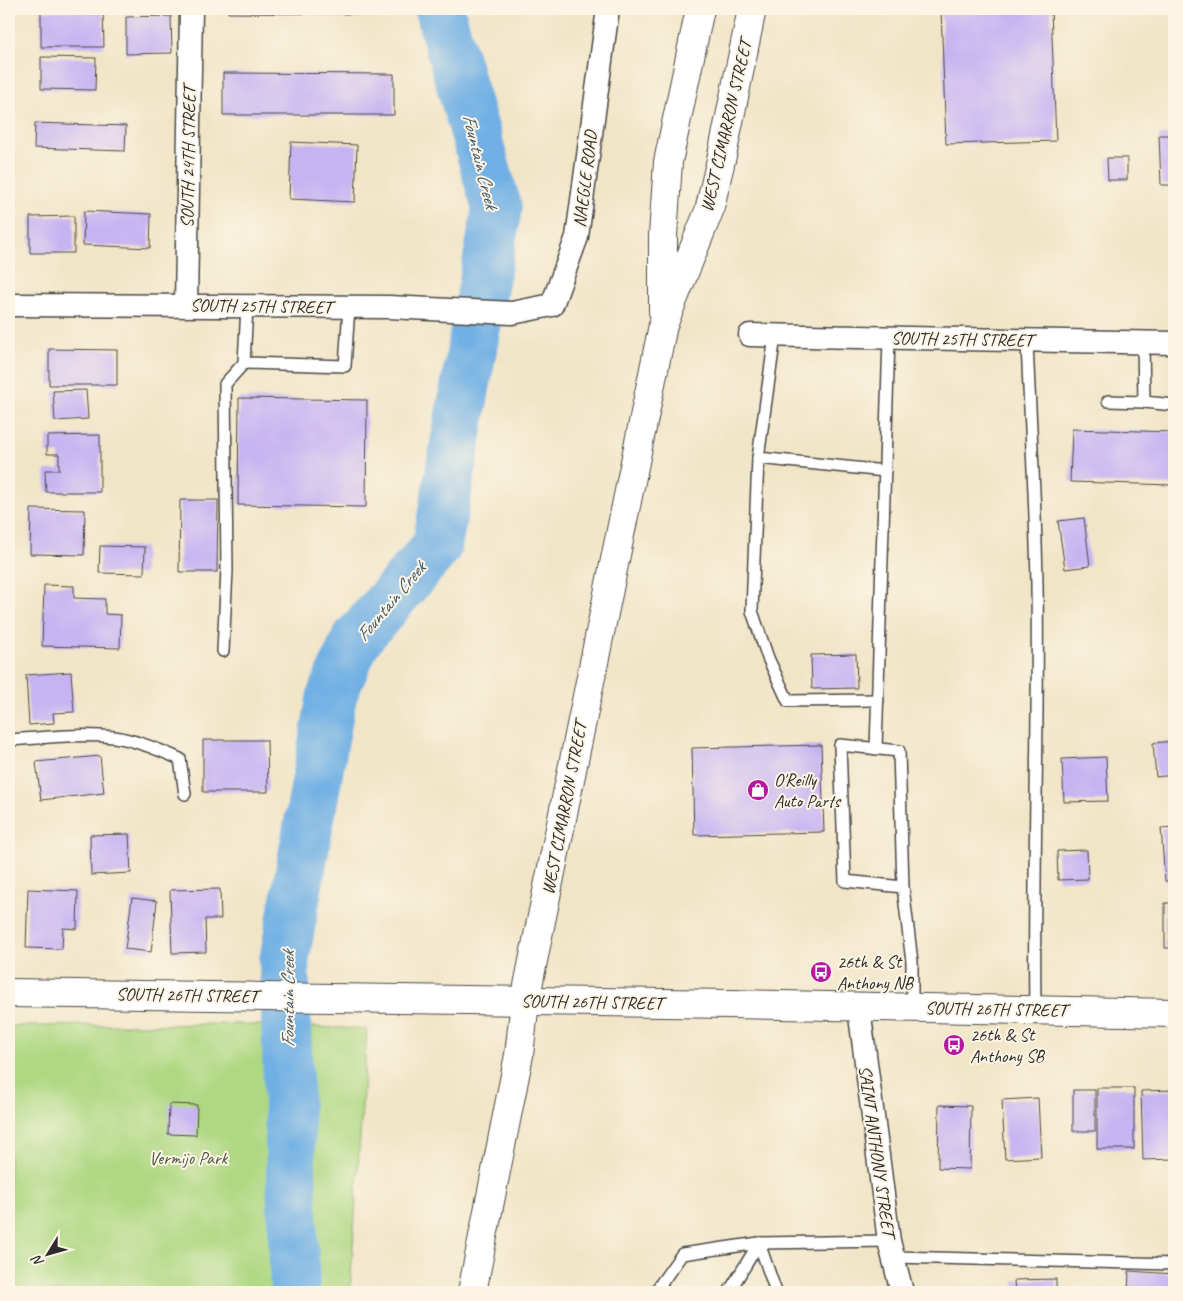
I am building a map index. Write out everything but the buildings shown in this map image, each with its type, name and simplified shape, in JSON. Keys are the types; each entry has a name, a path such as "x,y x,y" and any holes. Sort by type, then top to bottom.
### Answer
{"main road":[{"name":"WEST CIMARRON STREET","path":"663,325 663,236 668,162 700,9"},
{"name":"WEST CIMARRON STREET","path":"472,1292 519,1055 525,1001 663,325 709,211 752,9"},
{"name":"SOUTH 26TH STREET","path":"9,994 337,997 1174,1013"}],"street":[{"name":"SOUTH 24TH STREET","path":"186,305 192,9"},
{"name":"NAEGLE ROAD","path":"512,313 552,305 577,236 608,9"},
{"name":"SOUTH 25TH STREET","path":"9,305 389,307 512,313"},
{"name":"SOUTH 25TH STREET","path":"750,335 1174,344"},
{"name":"SAINT ANTHONY STREET","path":"859,1008 892,1249 902,1292"}],"lane":[{"path":"223,651 228,570 225,384 244,363 247,306"},
{"path":"244,363 345,366 348,307"},
{"path":"775,336 758,458 752,611 768,658 788,701 878,700"},
{"path":"876,749 889,338"},
{"path":"1027,340 1030,440 1036,506 1037,570 1035,1009"},
{"path":"1143,343 1144,402"},
{"path":"1108,401 1174,405"},
{"path":"758,458 885,471"},
{"path":"9,740 83,736 115,737 158,750 180,759 185,794"},
{"path":"902,887 846,882 840,746 899,751 902,887 912,962 912,1008"},
{"path":"729,1292 759,1243"},
{"path":"759,1243 776,1292"},
{"path":"655,1292 682,1254 759,1243 1174,1264"}],"green space":[{"name":"Vermijo Park","path":"236,1024 367,1029 350,1292 9,1292 9,1026"}],"waterway":[{"name":"Fountain Creek","path":"295,1292 284,961 332,695 356,640 437,546 497,208 439,9"}],"place":[{"name":"O'Reilly Auto Parts","path":"758,790"},
{"name":"26th & St Anthony NB","path":"821,972"},
{"name":"26th & St Anthony SB","path":"954,1045"}]}
